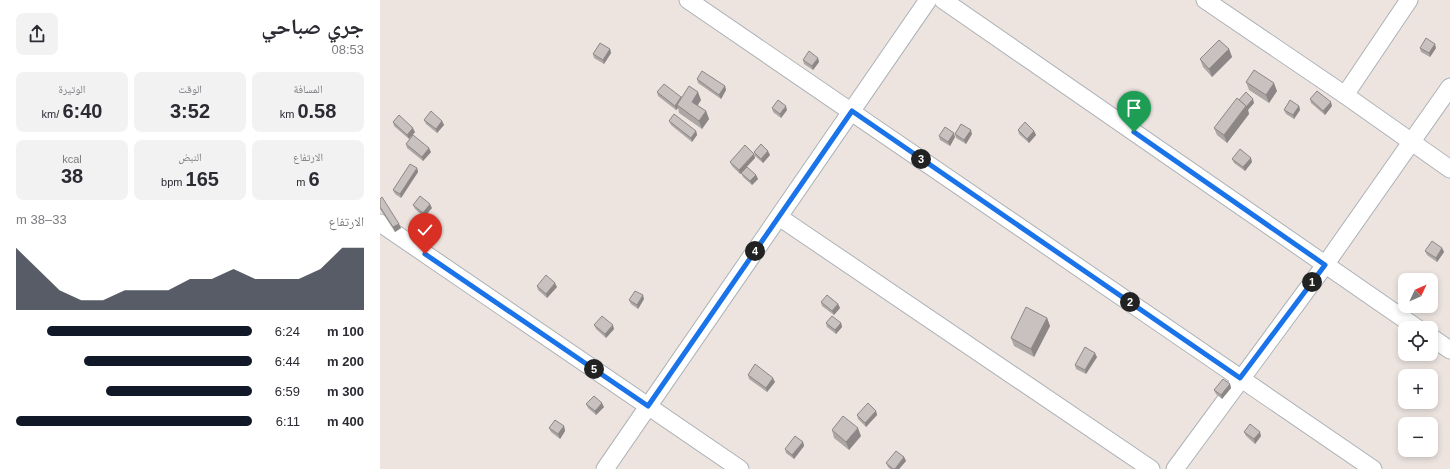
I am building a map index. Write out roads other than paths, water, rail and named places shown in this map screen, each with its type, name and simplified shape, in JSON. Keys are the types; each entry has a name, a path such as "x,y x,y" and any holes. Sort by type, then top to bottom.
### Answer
{"street":[{"path":"688,0 1373,469"},
{"path":"605,469 928,0"},
{"path":"943,0 1407,321"},
{"path":"1205,0 1345,95 1450,170"},
{"path":"1345,95 1409,0"},
{"path":"1175,469 1240,378 1325,265 1450,87"},
{"path":"779,217 1151,469"},
{"path":"380,223 740,469"},
{"path":"1438,342 1450,350"}]}
